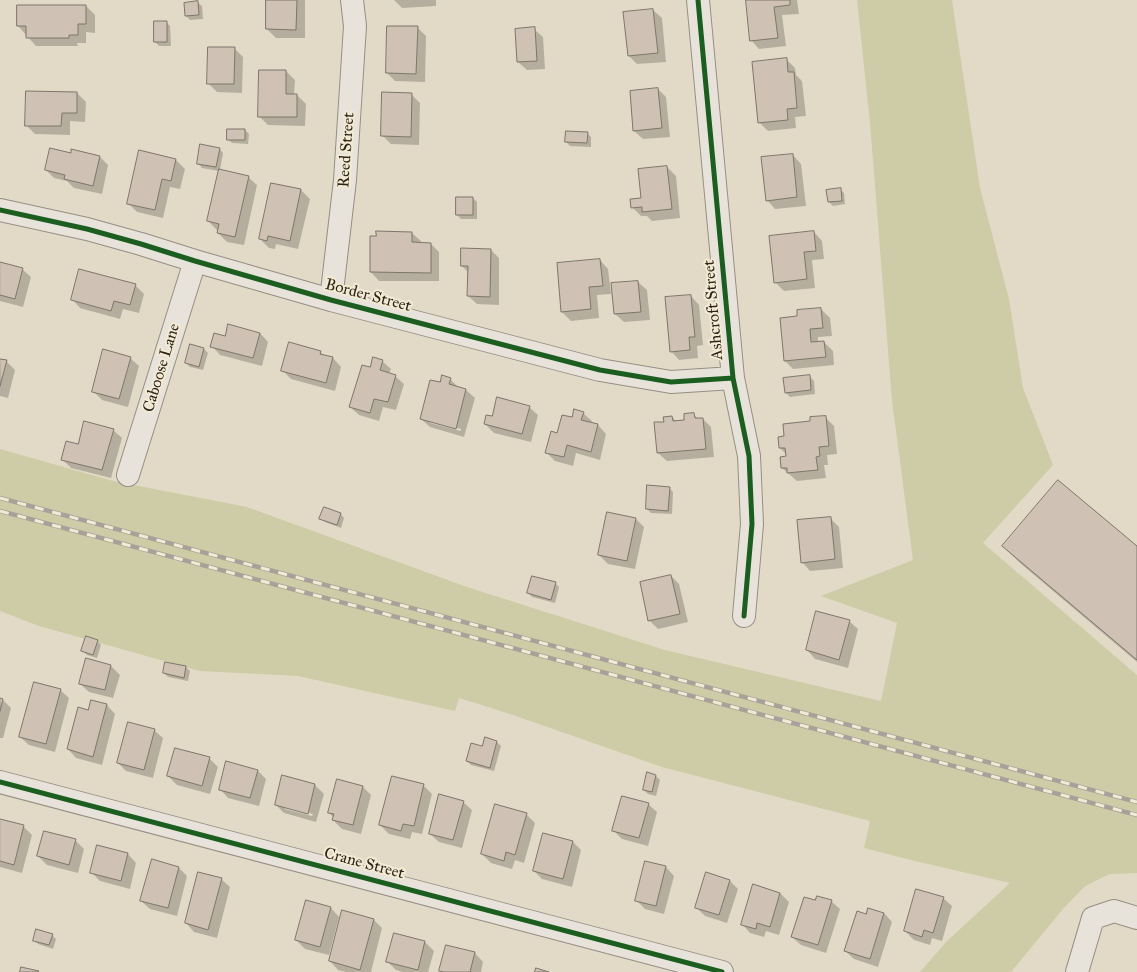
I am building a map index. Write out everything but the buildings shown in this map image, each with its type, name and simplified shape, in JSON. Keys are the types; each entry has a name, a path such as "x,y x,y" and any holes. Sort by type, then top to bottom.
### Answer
{"street":[{"name":"Reed Street","path":"331,300 345,180 355,26 352,0"},
{"name":"Ashcroft Street","path":"698,0 733,378 749,456 752,524 744,616"},
{"name":"Border Street","path":"0,210 87,229 331,300 600,370 671,382 733,378"},
{"name":"Caboose Lane","path":"128,475 195,261"},
{"name":"Crane Street","path":"0,782 722,972"},
{"path":"1077,972 1093,918 1114,910 1137,918"}],"shaded area":[{"path":"857,0 952,0 980,188 1009,299 1023,388 1053,465 983,543 1137,675 1137,873 1110,874 1085,886 1063,909 1011,972 920,972 946,942 1010,883 864,848 870,821 662,767 510,714 459,698 455,711 298,676 200,671 39,626 0,611 0,449 113,481 247,507 467,587 665,650 881,701 897,623 821,596 913,560 892,401 870,123"}],"railway":[{"path":"0,498 1137,802"},
{"path":"0,511 1137,815"}],"cycle path":[{"path":"698,0 733,378 749,456 752,524 744,616"},
{"path":"0,210 87,229 331,300 600,370 671,382 733,378"},
{"path":"0,782 722,972"}]}
